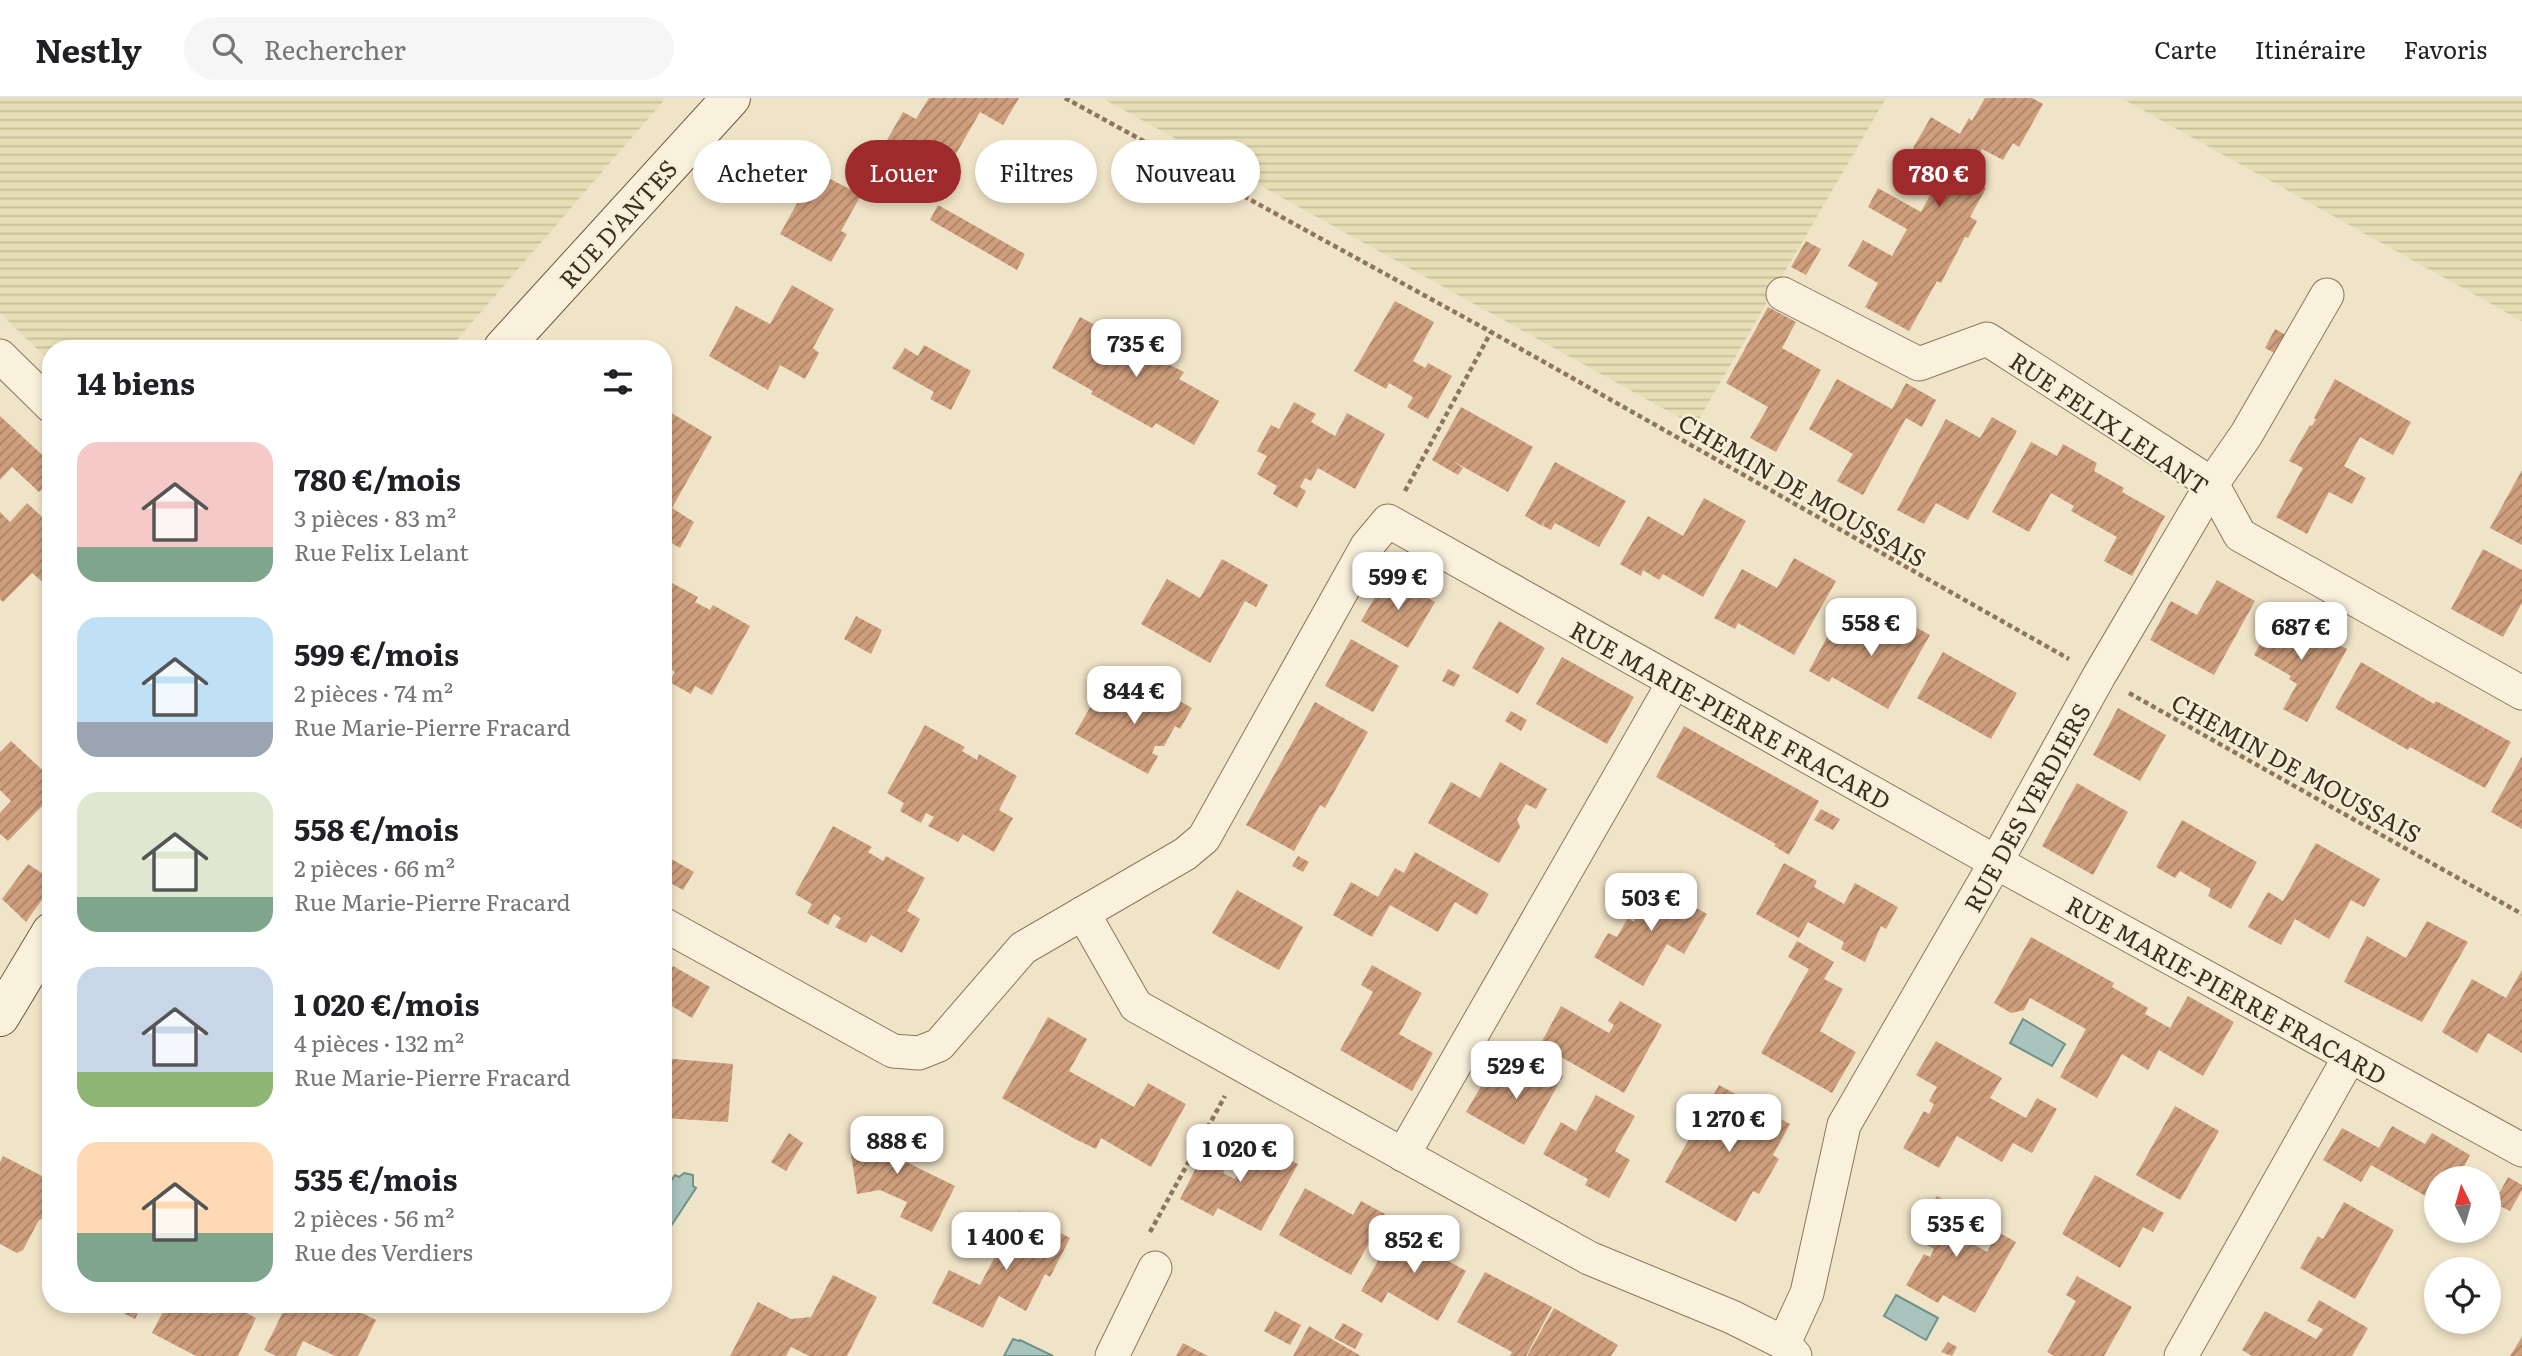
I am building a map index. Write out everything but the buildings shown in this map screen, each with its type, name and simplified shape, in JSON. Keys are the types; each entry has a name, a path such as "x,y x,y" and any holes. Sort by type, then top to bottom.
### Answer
{"street":[{"name":"RUE D'ANTES","path":"510,340 731,98"},
{"name":"RUE FELIX LELANT","path":"1783,293 1919,364 1987,340 2212,484 2240,536 2522,693"},
{"name":"RUE DES VERDIERS","path":"1790,1350 1807,1293 1844,1125 1996,862 2099,676 2212,484 2246,435 2327,295"},
{"path":"0,356 42,397"},
{"name":"RUE MARIE-PIERRE FRACARD","path":"1388,522 1996,862 2522,1150"},
{"path":"672,929 893,1051 919,1054 939,1045 1023,948 1185,854 1204,838 1367,546 1388,522"},
{"path":"1403,1155 1674,682"},
{"path":"1083,913 1136,1006 1589,1258 1732,1317 1790,1350"},
{"path":"0,1017 42,947"},
{"path":"2181,1356 2350,1056"},
{"path":"1112,1356 1155,1268"}],"path":[{"name":"CHEMIN DE MOUSSAIS","path":"1065,98 1491,332 2522,914"},
{"path":"1388,522 1491,332"},
{"path":"1155,1268 1136,1258 1243,1065"}],"shaded area":[{"path":"0,98 666,98 457,340 42,340 42,353 0,313"},
{"path":"1102,98 1886,98 1695,426 1260,185 1260,140 1178,140"},
{"path":"2121,98 2522,98 2522,321"}],"water":[{"path":"2023,1019 2065,1044 2052,1066 2010,1043"},
{"path":"684,1173 693,1175 693,1186 696,1188 672,1224 672,1180 675,1175 679,1177"},
{"path":"1896,1295 1938,1318 1926,1340 1884,1316"},
{"path":"1013,1339 1020,1340 1053,1356 1004,1356"}]}
